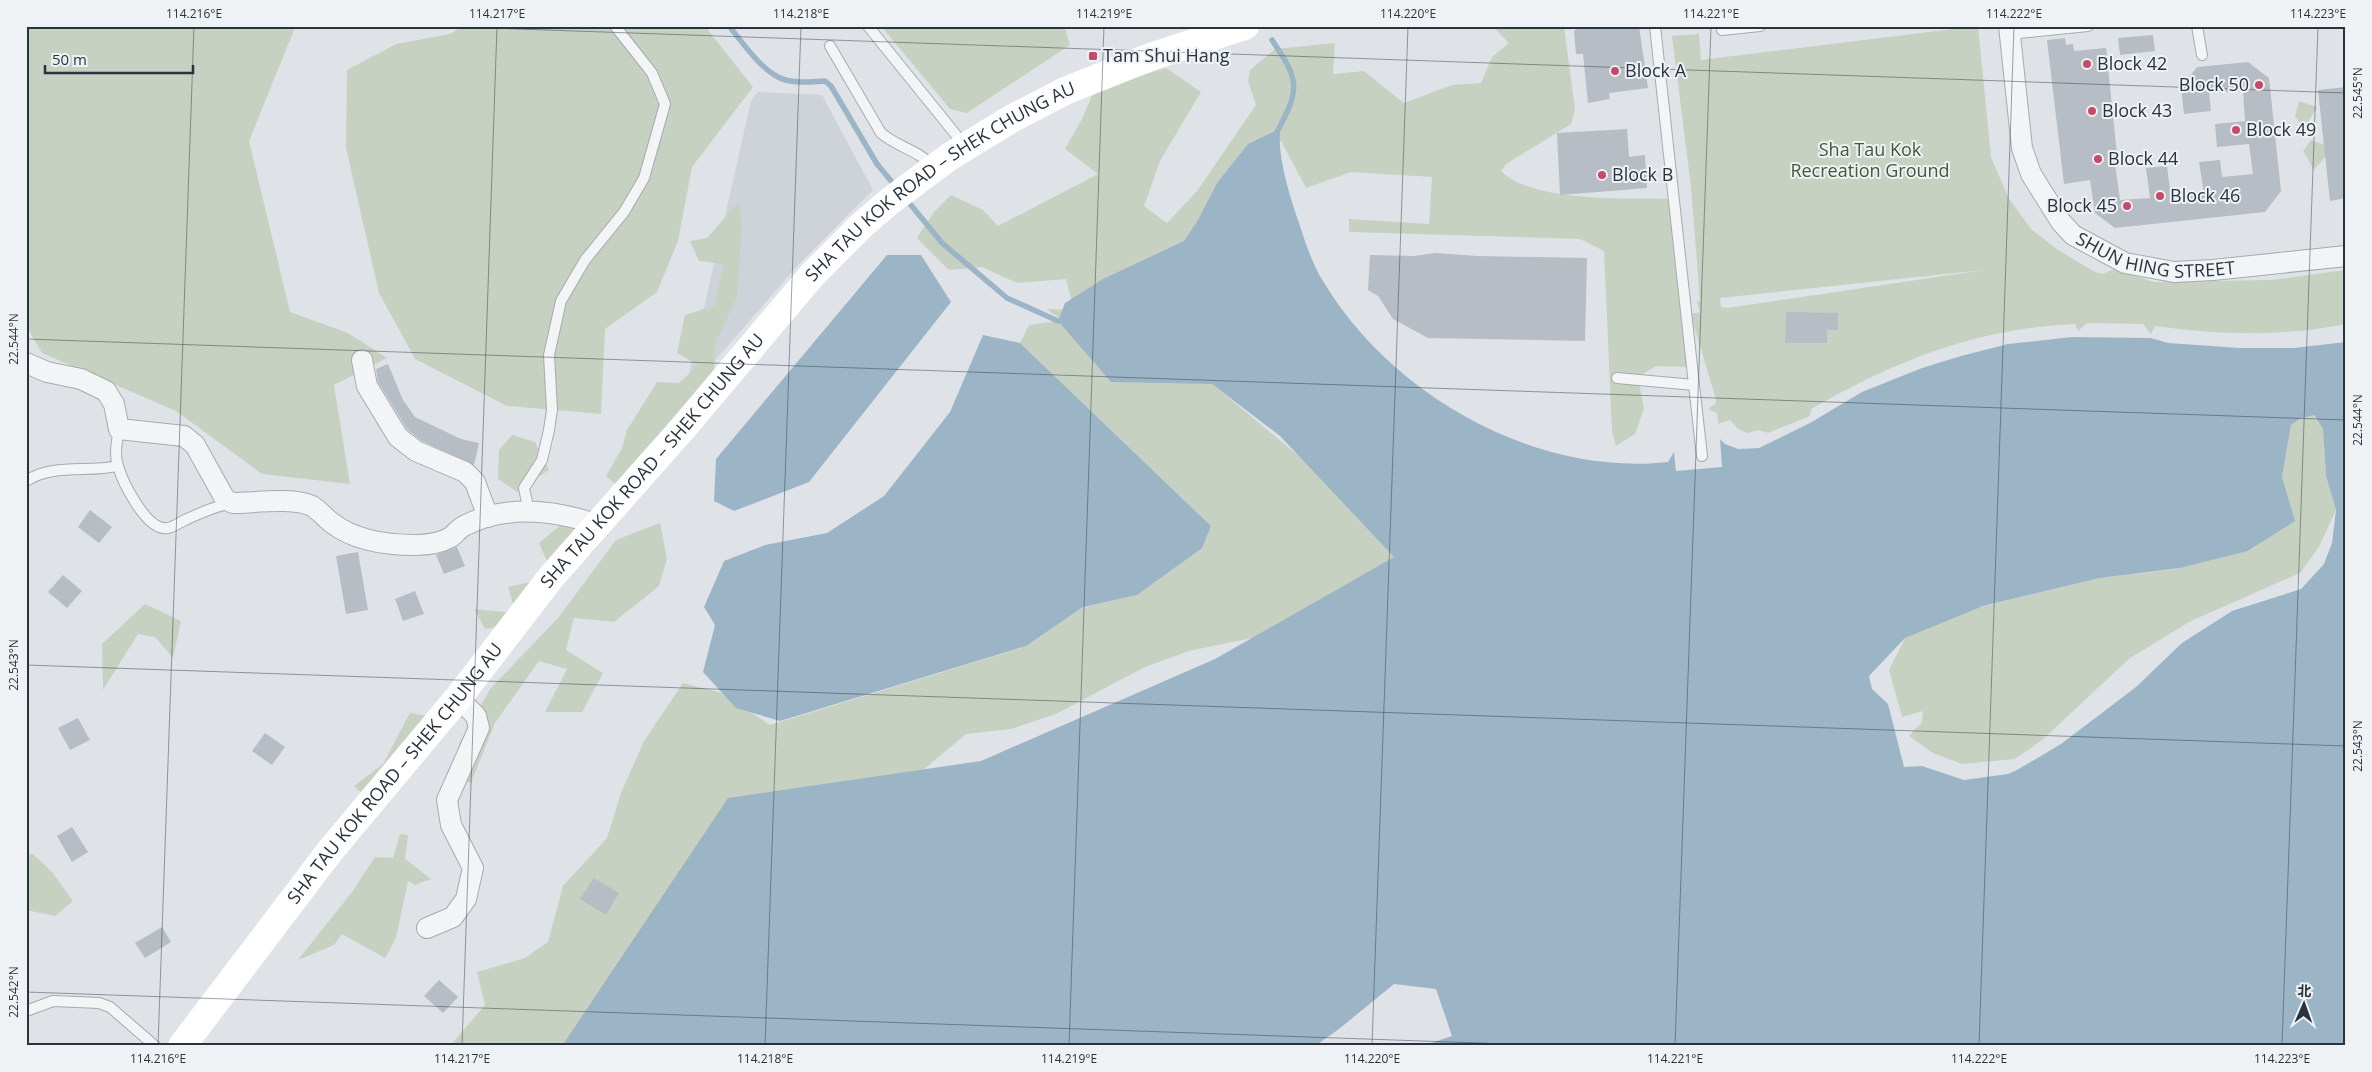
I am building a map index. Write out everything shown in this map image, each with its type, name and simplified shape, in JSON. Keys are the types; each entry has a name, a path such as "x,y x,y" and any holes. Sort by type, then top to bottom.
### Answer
{"main road":[{"name":"SHA TAU KOK ROAD – SHEK CHUNG AU","path":"182,1046 330,851 458,698 552,576 599,525 813,274 890,201 965,147 1011,119 1065,91 1207,32 1245,26"}],"street":[{"name":"SHUN HING STREET","path":"2009,30 2022,148 2032,174 2061,222 2073,235 2125,263 2174,272 2346,256"},
{"path":"362,360 367,386 398,437 416,451 465,472 475,482 488,517"},
{"path":"26,363 47,372 82,378 106,392 114,404 119,428 184,436 195,445 225,498 232,503 297,502 312,506 347,534 378,542 415,545 435,543 450,537 464,525 507,512 529,512 578,518 599,525"},
{"path":"427,928 453,917 466,899 473,868 451,824 447,800 479,728 476,716 458,698"}],"lane":[{"path":"529,512 524,488 542,460 547,438 552,410 549,355 561,301 585,260 624,212 644,178 665,104 652,73 615,26"},
{"path":"868,26 965,147"},
{"path":"1655,26 1702,456"},
{"path":"1722,30 1760,26"},
{"path":"2009,30 2088,26"},
{"path":"2198,26 2202,55"},
{"path":"830,46 881,133 890,141 924,156 926,174"},
{"path":"1617,378 1694,385"},
{"path":"119,428 116,453 117,466 130,495 142,512 158,526 168,528 221,505 232,503"},
{"path":"26,481 55,470 101,470 117,466"},
{"path":"26,1011 53,1001 99,1003 110,1007 155,1046"}],"shaded area":[{"path":"758,92 822,95 873,190 799,264 684,396 751,101"}],"green space":[{"path":"26,26 290,26 294,30 249,141 290,312 348,333 387,358 334,385 350,484 262,474 176,411 42,353 26,326"},
{"path":"463,26 708,26 708,30 753,87 692,167 678,241 657,292 605,329 601,414 507,406 415,359 379,293 346,148 347,70 396,44 450,34"},
{"path":"881,26 1064,26 1070,45 967,113 950,109"},
{"name":"Sha Tau Kok Recreation Ground","path":"1492,26 1564,26 1575,110 1571,124 1506,164 1501,171 1516,181 1535,189 1557,193 1606,198 1670,199 1691,314 1700,312 1697,301 1700,301 1691,187 1672,36 1699,34 1701,60 1978,26 1991,157 2008,197 2031,229 2058,250 2095,272 2103,274 2114,269 2154,282 2270,280 2346,270 2346,324 2275,333 2227,333 2155,326 2151,334 2143,324 2087,323 2078,331 2075,324 2003,332 1970,340 1906,362 1843,391 1811,409 1810,416 1768,433 1759,430 1747,433 1738,429 1730,420 1718,424 1717,413 1708,409 1716,403 1715,396 1691,316 1689,367 1656,366 1638,377 1644,409 1635,434 1616,446 1612,431 1604,251 1580,239 1349,232 1349,219 1429,224 1432,177 1351,172 1306,188 1281,141 1255,155 1209,381 1301,458 1384,508 1413,579 1271,634 1189,651 1143,668 1056,714 1011,729 966,734 593,1046 450,1046 485,1005 477,972 525,958 548,942 563,886 607,838 621,793 644,741 683,683 722,693 770,725 1021,648 1083,607 1128,597 1211,526 1020,343 1029,325 1058,321 1087,336 1046,309 1074,310 1066,279 1017,283 982,267 949,270 917,238 934,212 951,195 983,210 998,226 1098,174 1065,149 1082,119 1094,91 1166,68 1201,92 1160,161 1144,206 1167,223 1197,191 1256,105 1248,81 1250,70 1275,49 1335,43 1333,74 1364,71 1404,103 1452,85 1481,83 1492,57 1509,43","holes":["1984,270 1727,308 1721,307 1720,298"]},
{"path":"2299,101 2317,107 2304,129 2295,116"},
{"path":"2311,140 2333,148 2314,170 2303,151"},
{"path":"739,202 742,224 737,297 715,344 714,382 621,489 606,476 622,448 627,430 657,382 679,383 698,365 677,353 685,315 714,306 724,264 699,261 690,241 707,238"},
{"path":"2313,415 2323,429 2326,476 2336,510 2319,547 2300,573 2191,621 2130,658 2042,740 2015,759 1962,764 1933,753 1909,736 1922,722 1923,711 1902,717 1889,670 1905,638 1964,611 2100,578 2176,569 2251,550 2291,522 2282,477 2291,425 2296,420"},
{"path":"512,435 535,442 549,470 517,492 498,479 499,450"},
{"path":"660,523 667,559 659,586 614,622 574,618 566,650 603,673 582,712 545,712 567,669 539,661 495,723 471,783 450,775 460,742 490,689 558,618 616,540"},
{"path":"562,524 580,529 600,543 591,554 580,554 549,566 539,543"},
{"path":"535,581 510,624 485,629 474,609 516,613 508,587"},
{"path":"145,604 181,621 173,658 155,637 138,634 103,690 102,644"},
{"path":"410,713 434,717 377,807 354,786 383,764"},
{"path":"400,834 408,835 405,859 431,879 415,885 408,881 396,938 385,958 342,934 334,945 298,960 352,892 375,857 393,858"},
{"path":"26,854 33,854 52,872 73,901 55,916 26,910"}],"water":[{"path":"1273,132 1280,132 1282,164 1294,208 1315,266 1323,281 1352,322 1386,359 1427,392 1471,419 1518,441 1567,456 1618,463 1668,462 1674,452 1676,471 1722,467 1720,439 1725,444 1738,449 1759,448 1810,423 1862,392 1922,368 2008,344 2072,337 2151,338 2168,343 2240,348 2293,348 2346,342 2346,1046 1422,1046 1452,1036 1436,989 1394,984 1315,1046 562,1046 728,798 981,761 1215,659 1394,557 1280,436 1212,384 1111,382 1058,321 1065,303 1103,279 1184,241 1198,220 1217,183 1248,144","holes":["2314,415 2323,429 2326,476 2336,510 2332,543 2324,564 2301,589 2232,611 2182,643 2136,687 2061,744 2017,770 2008,774 1964,780 1922,766 1904,767 1888,704 1872,689 1869,676 1905,638 1983,606 2100,578 2180,568 2248,551 2295,521 2282,477 2291,425 2299,419"]},
{"path":"887,255 921,255 951,302 809,482 734,511 714,501 716,459"},
{"path":"983,335 1020,343 1211,526 1202,548 1137,595 1083,607 1026,646 780,721 736,708 703,672 715,625 704,607 724,561 765,545 827,533 884,496 950,412"}],"building":[{"name":"Block A","path":"1580,26 1639,26 1648,88 1609,93 1610,99 1588,103 1583,54 1576,54 1574,31"},
{"path":"2153,35 2155,51 2120,55 2118,38"},
{"path":"2065,38 2066,45 2073,44 2074,51 2106,48 2118,164 2115,164 2120,200 2150,198 2146,168 2167,166 2171,198 2204,194 2199,162 2220,160 2222,177 2253,174 2249,144 2217,147 2215,124 2245,121 2243,91 2209,93 2211,111 2184,114 2181,87 2197,67 2248,62 2269,78 2281,191 2265,212 2115,228 2095,213 2090,180 2064,184 2047,40"},
{"path":"2346,87 2346,198 2330,201 2318,90"},
{"path":"1627,129 1629,157 1645,155 1647,188 1560,195 1557,133"},
{"path":"1435,253 1478,256 1587,258 1585,341 1428,338 1393,319 1378,296 1368,290 1370,255 1414,256"},
{"path":"1786,312 1838,313 1838,330 1827,330 1827,343 1785,343"},
{"path":"388,364 403,400 415,417 461,439 479,443 474,465 422,441 407,429 378,382 376,369"},
{"path":"90,510 112,527 99,543 78,527"},
{"path":"457,547 465,566 444,574 436,555"},
{"path":"358,552 368,610 346,614 336,556"},
{"path":"63,575 82,591 67,608 48,592"},
{"path":"415,591 424,614 403,621 395,599"},
{"path":"78,718 90,740 70,750 58,728"},
{"path":"265,733 285,747 272,765 252,751"},
{"path":"72,827 88,852 72,862 57,836"},
{"path":"594,878 619,893 606,915 580,899"},
{"path":"162,927 171,942 145,958 135,943"},
{"path":"439,980 458,997 443,1013 424,996"}],"waterway":[{"path":"729,26 745,47 771,73 795,82 825,81 831,86 877,164 897,188"},
{"path":"1272,40 1288,66 1294,85 1290,105 1277,132"},
{"path":"906,199 942,243 1007,298 1058,321"}],"place":[{"name":"Tam Shui Hang","path":"1093,56"},
{"name":"Block 42","path":"2087,64"},
{"name":"Block A","path":"1615,71"},
{"name":"Block 50","path":"2259,85"},
{"name":"Block 43","path":"2092,111"},
{"name":"Block 49","path":"2236,130"},
{"name":"Block 44","path":"2098,159"},
{"name":"Block B","path":"1602,175"},
{"name":"Block 46","path":"2160,196"},
{"name":"Block 45","path":"2127,206"}]}
